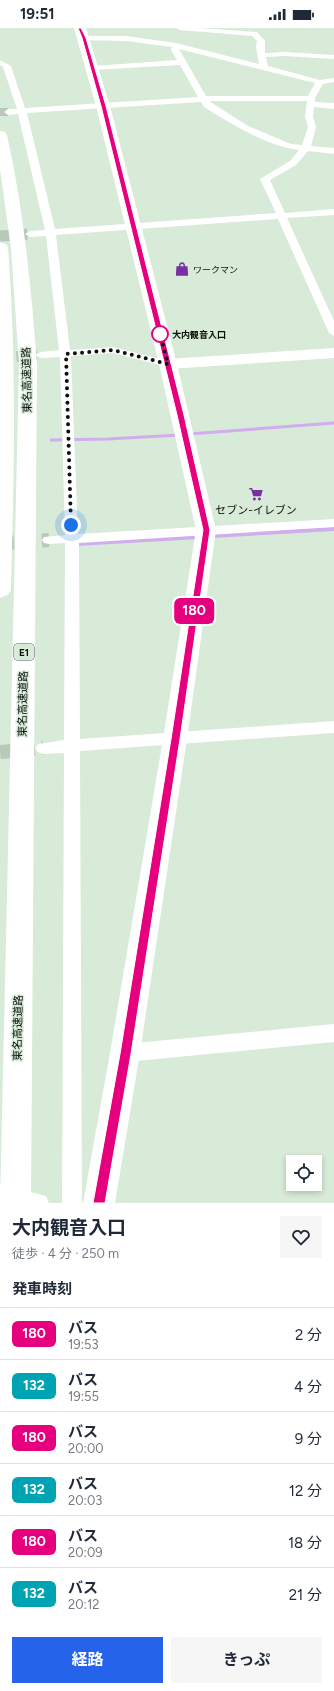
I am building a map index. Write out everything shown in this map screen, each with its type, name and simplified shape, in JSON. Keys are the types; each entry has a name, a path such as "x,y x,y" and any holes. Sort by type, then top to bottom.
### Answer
{"main road":[{"path":"82,33 103,106 168,364 186,437 206,530 175,739 125,1054 99,1203"},
{"name":"東名高速道路","path":"0,135 8,168 15,212 23,288 28,364 8,1182 15,1203"},
{"name":"東名高速道路","path":"0,247 4,289 6,373 5,454 0,590"}],"street":[{"path":"82,33 137,39 178,35 212,43 264,68 320,82 334,80"},
{"path":"178,35 212,43 254,34 261,41 264,68"},
{"path":"178,35 175,50 207,105 256,133 289,146 334,151"},
{"path":"262,55 285,54 334,56"},
{"path":"0,62 7,66 22,111 51,233 66,354 72,539 72,1203"},
{"path":"93,68 183,62"},
{"path":"320,82 310,101 309,117 312,127 306,147 293,163 265,179 334,333"},
{"path":"8,112 204,100 310,101 334,106"},
{"path":"30,234 133,228 334,212"},
{"path":"41,355 113,350 168,364 334,353"},
{"path":"49,540 334,523"},
{"path":"43,748 334,727"},
{"path":"125,1054 334,1033"},
{"path":"8,1182 39,1203"}],"waterway":[{"path":"189,434 334,423"},
{"path":"51,440 108,439 180,435"},
{"path":"211,536 334,529"},
{"path":"76,544 200,537"}],"tunnel":[{"path":"0,112 8,112"},
{"path":"0,236 28,234"},
{"path":"0,358 37,355"},
{"path":"0,543 49,540"},
{"path":"0,752 43,748"}],"bus line":[{"name":"180","path":"80,28 103,106 181,415 206,530 175,739 125,1054 99,1203"}],"place":[{"name":"ワークマン","path":"182,269"},
{"name":"大内観音入口","path":"160,334"},
{"name":"セブン-イレブン","path":"256,494"}],"route":[{"path":"71,525 66,354 113,350 168,364 160,334"}]}
